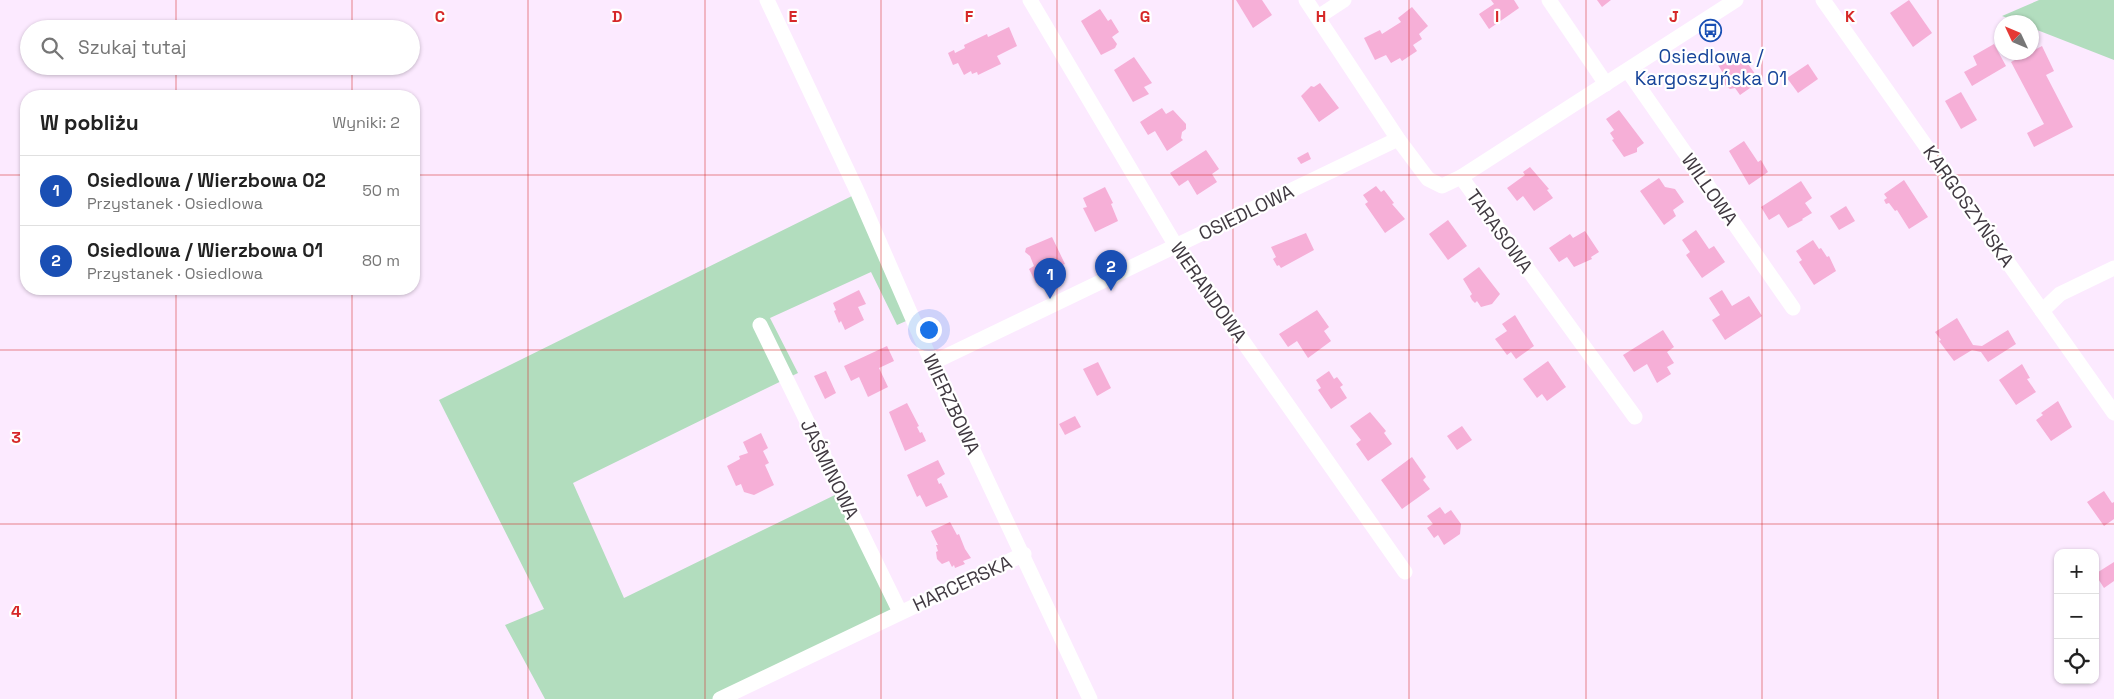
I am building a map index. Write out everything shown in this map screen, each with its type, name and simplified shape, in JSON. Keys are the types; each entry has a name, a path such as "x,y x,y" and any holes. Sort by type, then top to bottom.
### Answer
{"street":[{"name":"WIERZBOWA","path":"767,0 858,193 932,363 1024,554 1090,699"},
{"name":"WERANDOWA","path":"1030,0 1176,246 1406,572"},
{"name":"TARASOWA","path":"1306,0 1398,139 1428,179 1442,186 1461,178 1635,417"},
{"path":"1318,17 1344,0"},
{"path":"1549,0 1606,84"},
{"path":"1461,178 1736,0"},
{"name":"KARGOSZYŃSKA","path":"1823,0 2114,413"},
{"name":"WILLOWA","path":"1628,70 1793,308"},
{"name":"OSIEDLOWA","path":"932,363 1398,139"},
{"path":"2042,311 2060,294 2114,268"},
{"name":"JAŚMINOWA","path":"760,325 900,612"},
{"name":"HARCERSKA","path":"720,699 1024,554"}],"green space":[{"path":"2039,0 2114,0 2114,60 2039,31 2039,15 2004,15"},
{"path":"858,193 913,318 897,325 871,272 770,318 798,373 573,483 624,598 841,492 900,612 734,699 545,699 505,625 544,609 439,400"}],"building":[{"path":"1236,0 1262,0 1272,15 1253,28"},
{"path":"1491,0 1514,0 1519,8 1489,29 1479,14 1494,4"},
{"path":"1597,0 1611,0 1602,7"},
{"path":"1909,0 1932,33 1913,47 1890,13"},
{"path":"1412,7 1428,26 1419,34 1422,39 1413,45 1417,51 1402,61 1400,58 1391,63 1386,55 1375,60 1364,38 1380,30 1382,34 1401,22 1398,18"},
{"path":"1100,9 1108,21 1111,19 1119,32 1112,37 1117,44 1115,48 1101,55 1081,21"},
{"path":"1009,27 1017,46 997,56 1001,64 978,75 977,72 972,74 971,71 964,75 958,63 953,65 948,53 954,50 955,53 965,48 964,45 987,34 988,37"},
{"path":"1994,44 1994,60 2003,60 2006,66 1972,86 1964,72 1977,65 1973,56"},
{"path":"2042,46 2054,71 2046,75 2073,127 2034,147 2027,133 2044,124 2011,62 2015,60 2039,60 2039,48"},
{"path":"1739,51 1760,81 1740,95 1735,88 1730,89 1724,84 1721,77 1723,73 1718,65"},
{"path":"1134,57 1152,83 1144,87 1149,94 1133,102 1114,70"},
{"path":"1808,64 1818,79 1798,93 1787,78"},
{"path":"1320,83 1339,108 1319,122 1301,96 1311,86 1314,87"},
{"path":"1961,92 1977,120 1961,129 1945,101"},
{"path":"1162,108 1166,114 1173,110 1186,124 1186,129 1182,132 1181,138 1183,140 1167,151 1155,131 1148,135 1140,122"},
{"path":"1619,110 1644,143 1637,148 1637,152 1624,157 1612,140 1614,139 1610,133 1614,130 1606,119"},
{"path":"1744,141 1758,162 1761,160 1768,172 1749,185 1729,151"},
{"path":"1206,150 1219,169 1212,174 1217,182 1197,195 1188,180 1179,186 1170,173"},
{"path":"1308,152 1311,159 1301,164 1297,158"},
{"path":"1530,167 1549,189 1547,190 1553,198 1534,211 1523,196 1517,201 1507,188 1525,175 1523,172"},
{"path":"1659,178 1665,187 1675,189 1684,202 1673,210 1676,216 1664,225 1640,191"},
{"path":"1904,180 1928,217 1909,229 1897,210 1895,211 1884,200 1887,198 1884,194"},
{"path":"1801,181 1812,198 1805,203 1812,213 1788,228 1779,214 1769,220 1761,207"},
{"path":"1376,186 1381,192 1384,190 1394,203 1392,204 1405,219 1385,233 1365,204 1368,202 1363,195"},
{"path":"1105,187 1113,203 1111,204 1118,221 1095,232 1083,208 1087,207 1083,198"},
{"path":"1846,206 1855,221 1839,230 1830,216"},
{"path":"1448,220 1467,246 1448,260 1429,234"},
{"path":"1696,230 1709,249 1714,246 1725,262 1702,278 1686,255 1690,252 1682,240"},
{"path":"1585,231 1599,252 1591,257 1592,259 1574,267 1567,257 1559,262 1549,248 1570,234 1573,238"},
{"path":"1306,233 1314,250 1281,268 1279,265 1277,266 1273,259 1276,257 1271,247"},
{"path":"1052,237 1065,264 1047,269 1050,276 1036,283 1029,269 1034,266 1030,256 1025,252 1026,248"},
{"path":"1813,240 1827,257 1829,256 1836,271 1814,285 1799,262 1802,260 1796,251"},
{"path":"1479,267 1500,294 1492,304 1481,307 1477,301 1475,303 1472,300 1470,296 1472,294 1463,279"},
{"path":"859,290 866,304 858,307 864,320 845,330 841,321 839,323 833,303"},
{"path":"1722,290 1732,306 1749,296 1762,316 1725,340 1712,320 1720,315 1709,298"},
{"path":"1317,310 1329,327 1324,331 1331,341 1308,358 1297,341 1288,347 1279,334"},
{"path":"1515,315 1534,346 1516,359 1511,352 1507,355 1495,339 1507,331 1502,324"},
{"path":"1957,318 1973,345 1982,346 2008,330 2016,344 1988,362 1981,352 1972,350 1954,361 1939,341 1941,340 1935,332"},
{"path":"1663,330 1674,347 1667,352 1674,363 1667,367 1671,374 1657,383 1647,364 1634,372 1623,355"},
{"path":"887,346 894,361 879,368 888,387 868,397 859,377 851,381 844,366"},
{"path":"1548,361 1566,387 1547,401 1542,394 1537,398 1523,379"},
{"path":"1098,362 1111,388 1097,396 1083,369"},
{"path":"2022,364 2030,378 2027,379 2036,392 2016,405 1999,380"},
{"path":"826,371 836,393 825,399 814,376"},
{"path":"1329,371 1334,379 1337,377 1343,385 1340,387 1347,398 1331,409 1318,390 1321,388 1316,380"},
{"path":"2058,401 2072,427 2051,441 2036,420 2043,415 2041,413"},
{"path":"907,403 919,426 917,427 920,433 922,432 926,441 905,451 889,412"},
{"path":"1370,412 1386,431 1384,433 1392,444 1368,461 1356,444 1361,440 1350,426"},
{"path":"1075,416 1081,427 1065,435 1059,424"},
{"path":"1462,426 1472,440 1457,450 1447,436"},
{"path":"761,433 768,448 763,451 769,463 765,465 774,485 754,495 744,492 741,484 736,486 727,466 740,459 739,456 748,453 743,442"},
{"path":"1412,457 1426,477 1423,480 1430,489 1402,509 1381,480"},
{"path":"938,460 945,474 937,479 948,497 926,507 920,495 917,497 907,475"},
{"path":"2104,491 2112,503 2114,502 2114,519 2104,526 2087,502"},
{"path":"1440,507 1445,514 1451,510 1461,524 1460,534 1444,545 1438,535 1434,538 1427,528 1433,524 1427,516"},
{"path":"950,522 957,535 959,534 971,558 963,561 965,564 955,568 954,565 952,567 949,561 942,564 937,559 936,552 938,551 936,545 938,545 931,531"},
{"path":"2114,562 2114,581 2104,588 2099,580 2099,571"}],"place":[{"name":"Osiedlowa / Kargoszyńska 01","path":"1711,30"},
{"name":"Osiedlowa / Wierzbowa 01","path":"1111,291"},
{"name":"Osiedlowa / Wierzbowa 02","path":"1050,299"}]}
